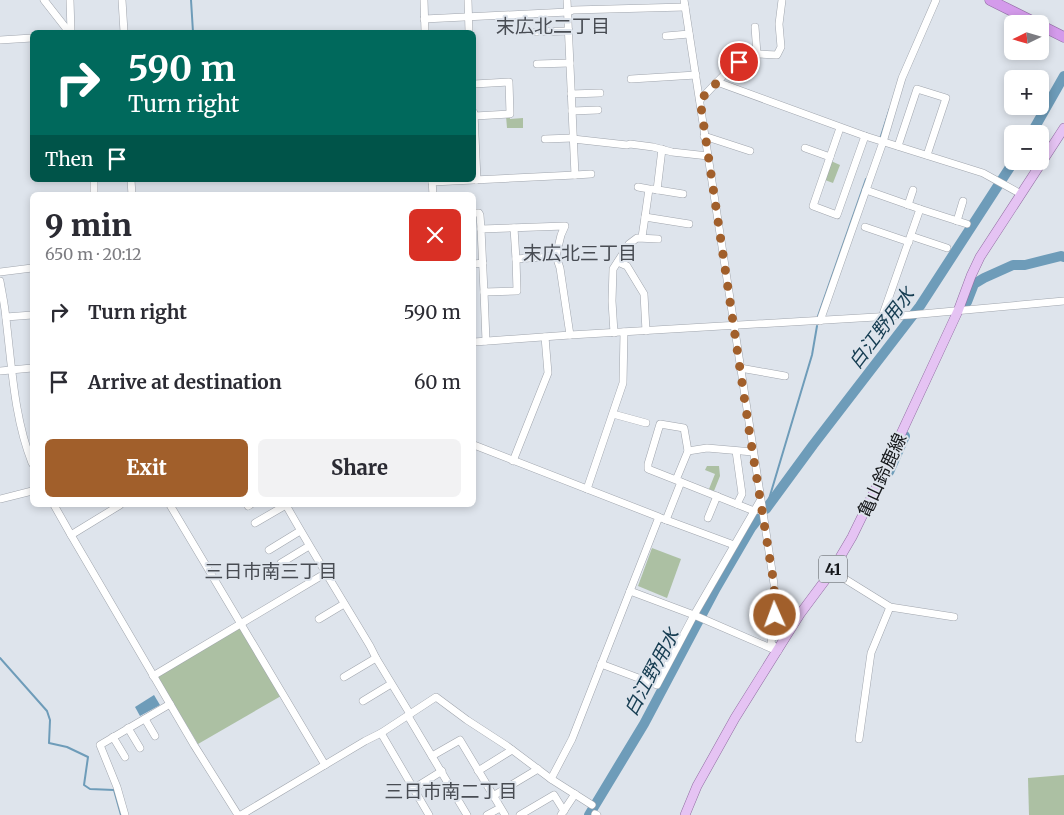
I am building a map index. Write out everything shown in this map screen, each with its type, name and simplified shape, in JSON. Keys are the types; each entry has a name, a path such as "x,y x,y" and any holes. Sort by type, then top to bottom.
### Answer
{"highway":[{"path":"990,0 1021,15"},
{"path":"1049,29 1064,36"}],"main road":[{"name":"亀山鈴鹿線","path":"685,815 697,786 736,718 800,614 832,571 852,537 958,311 980,257 1064,128"}],"street":[{"path":"44,0 68,30"},
{"path":"70,0 70,30"},
{"path":"122,0 124,30"},
{"path":"424,0 425,30"},
{"path":"468,0 468,30"},
{"path":"567,0 575,175"},
{"path":"700,100 735,64 757,54 777,55 781,47 779,24 782,0"},
{"path":"820,321 866,190 880,141 902,78 936,0"},
{"path":"424,19 568,12 574,10 684,3 770,560 775,603 771,643 778,651"},
{"path":"755,27 757,54"},
{"path":"536,32 569,31"},
{"path":"666,36 689,34"},
{"path":"0,40 30,38"},
{"path":"537,64 570,63"},
{"path":"631,80 696,75"},
{"path":"476,84 509,82 510,114 476,115"},
{"path":"717,82 840,128 983,173 1021,194"},
{"path":"898,146 916,89 946,98 927,155"},
{"path":"571,94 600,94"},
{"path":"572,111 598,110"},
{"path":"840,128 813,206 837,215 865,136"},
{"path":"704,136 750,151"},
{"path":"545,139 573,139 630,144 672,152 708,156"},
{"path":"806,148 830,157"},
{"path":"642,237 645,217 662,150"},
{"path":"476,158 477,180 590,174"},
{"path":"638,187 683,194"},
{"path":"866,190 968,224"},
{"path":"908,205 913,190"},
{"path":"957,221 963,201"},
{"path":"882,317 920,209"},
{"path":"476,213 480,215 486,342"},
{"path":"645,217 689,224"},
{"path":"481,229 565,226 560,235 556,256 560,268 570,335"},
{"path":"864,227 947,248"},
{"path":"484,292 518,291 514,228"},
{"path":"614,333 613,269 630,244 637,238 658,238"},
{"path":"516,259 556,256"},
{"path":"618,262 626,266 644,294 646,331"},
{"path":"476,264 483,263"},
{"path":"0,272 30,268"},
{"path":"0,281 20,425 30,458"},
{"path":"476,342 882,317 1064,301"},
{"path":"6,317 30,315"},
{"path":"587,489 623,383 624,332"},
{"path":"513,461 548,373 544,337"},
{"path":"0,371 30,368"},
{"path":"740,368 784,376"},
{"path":"613,414 646,423"},
{"path":"551,778 572,740 630,591 679,481 688,451 684,428 660,424 648,469 679,481 717,496 754,511"},
{"path":"476,446 734,545"},
{"path":"688,451 707,448 753,452"},
{"path":"736,451 742,494 737,504"},
{"path":"0,498 30,491"},
{"path":"708,518 717,496"},
{"path":"601,664 657,685 698,617 734,545 760,501"},
{"path":"55,507 194,745 239,815 381,733 436,697 551,778 592,804"},
{"path":"71,535 117,507"},
{"path":"171,507 325,765"},
{"path":"255,523 283,507"},
{"path":"287,507 467,815"},
{"path":"269,550 300,530"},
{"path":"281,563 309,546"},
{"path":"832,571 890,607 954,616"},
{"path":"153,676 326,573"},
{"path":"630,591 778,651"},
{"path":"319,619 344,604"},
{"path":"859,739 871,653 890,607"},
{"path":"344,677 376,658"},
{"path":"363,701 392,684"},
{"path":"124,815 117,787 100,745 170,704"},
{"path":"145,719 155,736"},
{"path":"128,728 140,748"},
{"path":"381,733 429,815"},
{"path":"113,737 125,757"},
{"path":"432,756 460,740 505,815"},
{"path":"478,771 512,750"},
{"path":"493,796 538,769"},
{"path":"413,789 442,772"},
{"path":"563,813 575,794"},
{"path":"520,815 554,795 563,813"},
{"path":"487,815 500,808"}],"green space":[{"path":"506,116 510,116 510,119 523,118 523,128 507,128"},
{"path":"831,161 840,165 833,183 825,180"},
{"path":"707,466 719,466 720,476 714,491 709,489 715,474 705,470"},
{"path":"652,548 681,559 667,598 638,586"},
{"path":"240,626 281,696 198,744 157,676"},
{"path":"1064,775 1064,815 1029,815 1028,778"}],"water":[{"path":"154,695 160,705 140,716 135,707"}],"waterway":[{"path":"191,0 193,30"},
{"name":"白江野用水","path":"1036,125 1064,76"},
{"path":"880,139 890,108"},
{"name":"白江野用水","path":"766,509 920,306 1008,170"},
{"path":"818,316 866,179"},
{"name":"白江野用水","path":"967,302 974,284 984,278 1013,265 1025,265 1061,256 1064,257"},
{"path":"766,509 812,355 817,326"},
{"name":"白江野用水","path":"889,472 905,436"},
{"name":"白江野用水","path":"589,815 644,724 716,588 758,519"},
{"path":"0,658 47,711 50,720 49,743 67,747 88,757 84,785 90,789 114,790 121,815"}],"district":[{"name":"末広北二丁目","path":"553,26"},
{"name":"末広北三丁目","path":"580,253"},
{"name":"三日市南三丁目","path":"271,571"},
{"name":"三日市南二丁目","path":"451,791"}],"route":[{"path":"739,62 700,100 774,584 775,615"}]}
